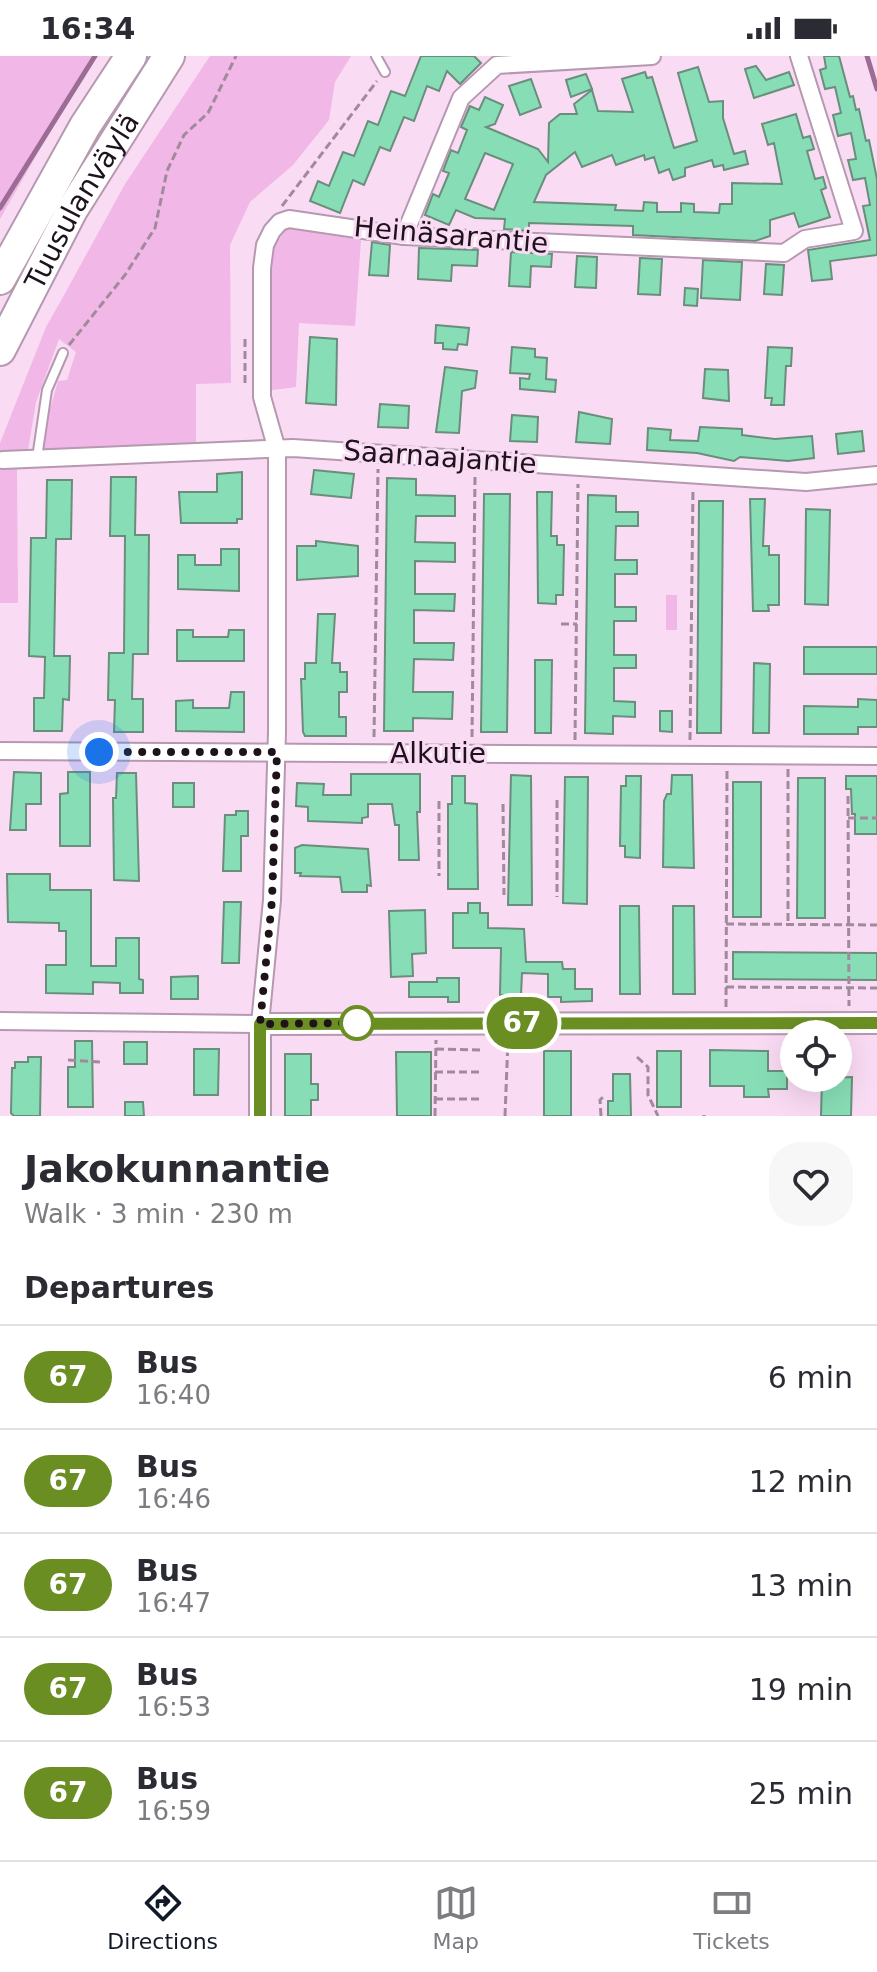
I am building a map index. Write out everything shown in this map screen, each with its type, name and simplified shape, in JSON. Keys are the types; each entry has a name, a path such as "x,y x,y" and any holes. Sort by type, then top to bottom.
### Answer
{"highway":[{"name":"Tuusulanväylä","path":"0,279 85,126 131,56"},
{"name":"Tuusulanväylä","path":"0,350 72,210 169,56"}],"street":[{"path":"404,236 461,98 497,65 652,56"},
{"name":"Heinäsarantie","path":"280,222 289,219 404,236 784,253 805,239 854,231 799,56"},
{"path":"260,1116 260,1024 272,900 277,752 277,450 262,397 262,268 265,245 280,222"},
{"name":"Saarnaajantie","path":"3,460 293,448 806,482 877,475"},
{"name":"Alkutie","path":"0,751 877,756"},
{"path":"0,1021 260,1024 877,1023"}],"lane":[{"path":"376,56 385,72"},
{"path":"37,458 47,390 63,353"}],"path":[{"path":"63,353 125,275 155,228 167,171 184,135 208,113 236,56"},
{"path":"280,222 280,208 385,72"},
{"path":"374,745 378,463"},
{"path":"472,746 475,469"},
{"path":"575,746 578,476"},
{"path":"690,747 693,484"},
{"path":"561,624 577,624"},
{"path":"726,1010 727,755"},
{"path":"788,756 788,925"},
{"path":"848,796 849,1010"},
{"path":"557,800 557,897"},
{"path":"439,801 439,876"},
{"path":"503,804 504,895"},
{"path":"848,818 877,818"},
{"path":"726,924 877,925"},
{"path":"726,987 877,988"},
{"path":"435,1116 436,1036"},
{"path":"505,1116 508,1036"},
{"path":"436,1049 482,1050"},
{"path":"637,1057 648,1067 648,1095 658,1116"},
{"path":"68,1060 100,1062"},
{"path":"435,1072 481,1072"},
{"path":"601,1116 600,1100 605,1095"},
{"path":"435,1099 481,1099"}],"shaded area":[{"path":"0,56 93,56 0,219"},
{"path":"210,56 351,56 335,82 329,120 293,165 250,202 230,245 231,383 196,384 196,444 44,449 47,420 58,381 67,380 76,352 59,339 36,402 28,450 0,452 0,443 46,327 125,184"},
{"path":"286,230 361,240 355,326 299,323 296,387 265,391 262,375 272,249"},
{"path":"17,468 18,603 0,603 0,469"},
{"path":"666,595 677,595 677,630 666,630"}],"building":[{"path":"421,56 474,56 481,63 460,84 447,71 439,91 427,86 414,121 404,117 390,151 380,147 364,185 353,180 340,213 310,201 318,181 329,186 343,152 354,156 368,121 378,125 391,91 405,96"},
{"path":"824,56 839,56 850,97 853,96 856,110 859,109 866,141 869,140 877,179 877,255 830,261 832,279 812,281 808,250 870,240 863,206 870,205 865,178 853,180 848,160 856,159 851,133 838,136 833,115 841,113 835,87 825,89 820,70 826,68"},
{"path":"756,66 766,80 789,72 794,85 754,98 745,69"},
{"path":"698,67 709,102 723,101 723,118 734,154 745,151 748,164 724,170 723,165 714,167 712,160 685,168 685,176 673,180 669,169 659,173 654,157 645,160 644,155 616,165 612,155 582,167 575,152 546,175 534,202 616,205 615,210 643,211 644,202 657,203 657,212 681,212 681,203 694,204 694,212 719,213 720,204 732,204 732,183 782,184 774,143 768,145 762,124 796,114 803,138 810,136 814,149 807,151 815,179 823,177 826,188 821,190 830,217 799,227 794,213 770,220 770,236 755,241 633,235 633,226 529,223 529,231 504,229 505,219 475,218 456,210 449,225 425,215 433,194 439,197 449,173 443,171 451,150 458,153 467,130 461,127 470,106 479,110 485,97 503,105 495,124 486,127 538,149 548,162 549,123 560,114 577,114 574,104 592,90 598,111 633,112 622,79 645,72 647,78 652,77 674,148 697,141 678,73","holes":["485,153 513,164 494,210 465,199"]},
{"path":"586,74 592,89 571,97 566,80"},
{"path":"531,79 541,107 520,115 509,86"},
{"path":"372,242 390,245 388,276 369,275"},
{"path":"419,248 478,250 477,266 452,265 451,281 418,279"},
{"path":"511,252 552,254 551,267 531,266 530,287 509,286"},
{"path":"577,256 597,257 596,288 575,287"},
{"path":"640,258 662,259 660,295 638,294"},
{"path":"703,260 742,262 740,300 701,298"},
{"path":"766,264 784,265 782,295 764,294"},
{"path":"685,288 698,289 697,306 684,305"},
{"path":"436,325 469,328 467,345 458,344 457,350 443,349 443,343 435,343"},
{"path":"310,337 337,339 336,405 306,403"},
{"path":"512,347 535,349 535,357 547,358 546,379 556,380 555,392 520,389 520,378 529,379 530,374 510,373"},
{"path":"768,347 792,348 791,366 786,366 784,405 771,405 772,398 765,398"},
{"path":"445,367 477,371 475,388 462,391 459,433 436,432"},
{"path":"705,369 728,370 729,401 703,398"},
{"path":"380,404 409,406 408,428 378,427"},
{"path":"579,412 612,419 610,444 576,442"},
{"path":"512,415 538,417 537,442 510,441"},
{"path":"700,427 742,429 742,435 775,439 812,436 814,458 788,461 740,457 734,461 697,453 647,450 648,428 671,430 670,440 698,441"},
{"path":"862,431 864,451 838,454 836,434"},
{"path":"314,470 354,474 351,498 311,494"},
{"path":"242,472 242,519 237,519 237,523 181,523 179,492 217,492 217,474"},
{"path":"111,477 136,477 135,535 149,535 148,654 133,654 132,699 143,699 143,732 114,732 115,700 108,700 109,653 124,653 125,536 110,536"},
{"path":"387,478 416,479 416,495 455,496 455,516 416,516 415,542 455,543 455,562 415,561 415,594 455,594 454,611 414,610 414,643 454,643 453,660 414,659 413,692 453,692 452,719 413,718 413,731 384,731"},
{"path":"47,480 72,480 71,539 56,539 54,656 70,656 69,700 63,699 62,731 34,731 34,698 44,698 45,657 29,656 31,538 46,538"},
{"path":"537,492 552,492 551,536 557,536 557,545 564,545 563,595 556,595 556,604 538,603"},
{"path":"484,494 510,494 507,732 481,732"},
{"path":"588,495 616,496 616,512 638,512 638,526 616,526 615,560 637,560 637,574 615,574 615,607 636,607 636,621 614,621 614,655 636,655 636,668 614,668 614,701 635,702 635,717 613,716 613,734 585,733"},
{"path":"750,499 765,499 763,546 769,546 769,555 779,555 779,605 768,605 769,611 753,611"},
{"path":"699,501 723,501 721,733 697,733"},
{"path":"806,509 830,510 828,605 805,604"},
{"path":"316,541 358,546 358,576 297,580 297,546 316,546"},
{"path":"221,549 239,549 239,591 178,589 178,555 195,555 195,565 221,565"},
{"path":"318,614 335,614 332,663 340,663 340,672 347,672 347,692 339,692 339,717 346,717 346,736 305,736 303,732 301,679 305,679 305,663 316,663"},
{"path":"177,630 193,630 193,637 228,637 229,630 244,630 244,661 177,661"},
{"path":"804,647 877,647 877,674 804,674"},
{"path":"535,660 552,660 551,733 535,733"},
{"path":"754,663 770,664 769,733 753,733"},
{"path":"231,692 244,692 244,732 176,731 176,701 193,700 193,708 229,708"},
{"path":"858,699 877,700 877,727 858,727 858,734 804,734 804,706 858,707"},
{"path":"660,711 672,711 672,732 660,731"},
{"path":"14,772 41,773 41,804 26,804 26,830 10,830"},
{"path":"68,772 90,772 90,846 60,846 60,794 68,793"},
{"path":"117,773 136,773 139,881 114,880 113,798 116,798"},
{"path":"351,774 420,774 420,812 417,812 419,860 399,860 399,825 395,825 392,804 368,804 368,817 362,818 362,823 308,821 308,807 296,806 297,783 324,784 323,795 351,795"},
{"path":"511,775 531,776 532,905 508,905"},
{"path":"672,775 692,775 694,868 663,867 664,801 667,794 671,794"},
{"path":"452,776 465,776 465,803 477,804 478,889 448,889 448,804 452,804"},
{"path":"626,776 641,776 640,858 625,857 625,846 620,846 621,786 626,786"},
{"path":"846,776 877,776 877,834 855,834 855,814 852,814 851,789 846,789"},
{"path":"565,777 588,777 587,904 563,903"},
{"path":"798,778 825,778 825,918 797,918"},
{"path":"733,782 761,782 761,917 733,917"},
{"path":"173,783 194,783 194,807 173,807"},
{"path":"236,811 248,811 248,836 241,836 241,871 223,871 225,815 236,815"},
{"path":"302,845 368,849 371,886 367,885 367,892 342,892 340,877 300,876 301,873 295,873 295,848"},
{"path":"7,874 50,874 50,890 91,890 91,966 116,966 116,938 139,938 139,979 143,980 143,993 120,993 120,983 93,982 93,994 46,993 46,965 66,965 66,931 59,931 59,923 8,922"},
{"path":"224,902 241,902 239,963 222,963"},
{"path":"468,903 480,903 480,913 488,913 488,928 524,929 526,962 562,962 563,969 575,969 575,989 592,989 592,1001 561,1002 561,997 548,997 548,974 522,973 521,995 500,995 501,948 453,948 453,913 468,913"},
{"path":"620,906 639,906 640,994 620,994"},
{"path":"673,906 694,906 695,994 673,994"},
{"path":"425,910 426,953 412,954 413,976 391,977 389,911"},
{"path":"733,952 877,953 877,980 733,979"},
{"path":"198,976 198,999 171,999 171,977"},
{"path":"437,978 459,978 459,1002 448,1002 448,997 409,997 409,982 437,982"},
{"path":"75,1041 92,1041 93,1107 68,1107 68,1067 75,1067"},
{"path":"124,1042 147,1042 147,1064 124,1064"},
{"path":"194,1049 219,1049 218,1095 194,1095"},
{"path":"710,1050 768,1051 768,1071 780,1071 780,1089 768,1089 769,1097 744,1097 744,1086 710,1086"},
{"path":"544,1051 571,1051 571,1116 544,1116"},
{"path":"657,1051 681,1051 681,1107 657,1107"},
{"path":"396,1052 431,1052 431,1116 397,1116"},
{"path":"285,1054 311,1054 311,1084 318,1084 318,1100 311,1100 311,1116 285,1116"},
{"path":"28,1057 41,1057 40,1116 14,1116 11,1113 12,1068 15,1068 15,1062 28,1062"},
{"path":"613,1074 630,1074 631,1116 608,1116 608,1101 613,1101"},
{"path":"822,1092 852,1092 851,1116 821,1116"},
{"path":"125,1102 143,1102 144,1116 125,1116"}],"waterway":[{"path":"0,208 95,56"},
{"path":"867,56 877,89"}],"bus line":[{"name":"67","path":"260,1116 260,1024 877,1023"}],"route":[{"path":"99,752 277,752 272,900 260,1024 357,1023"}]}
